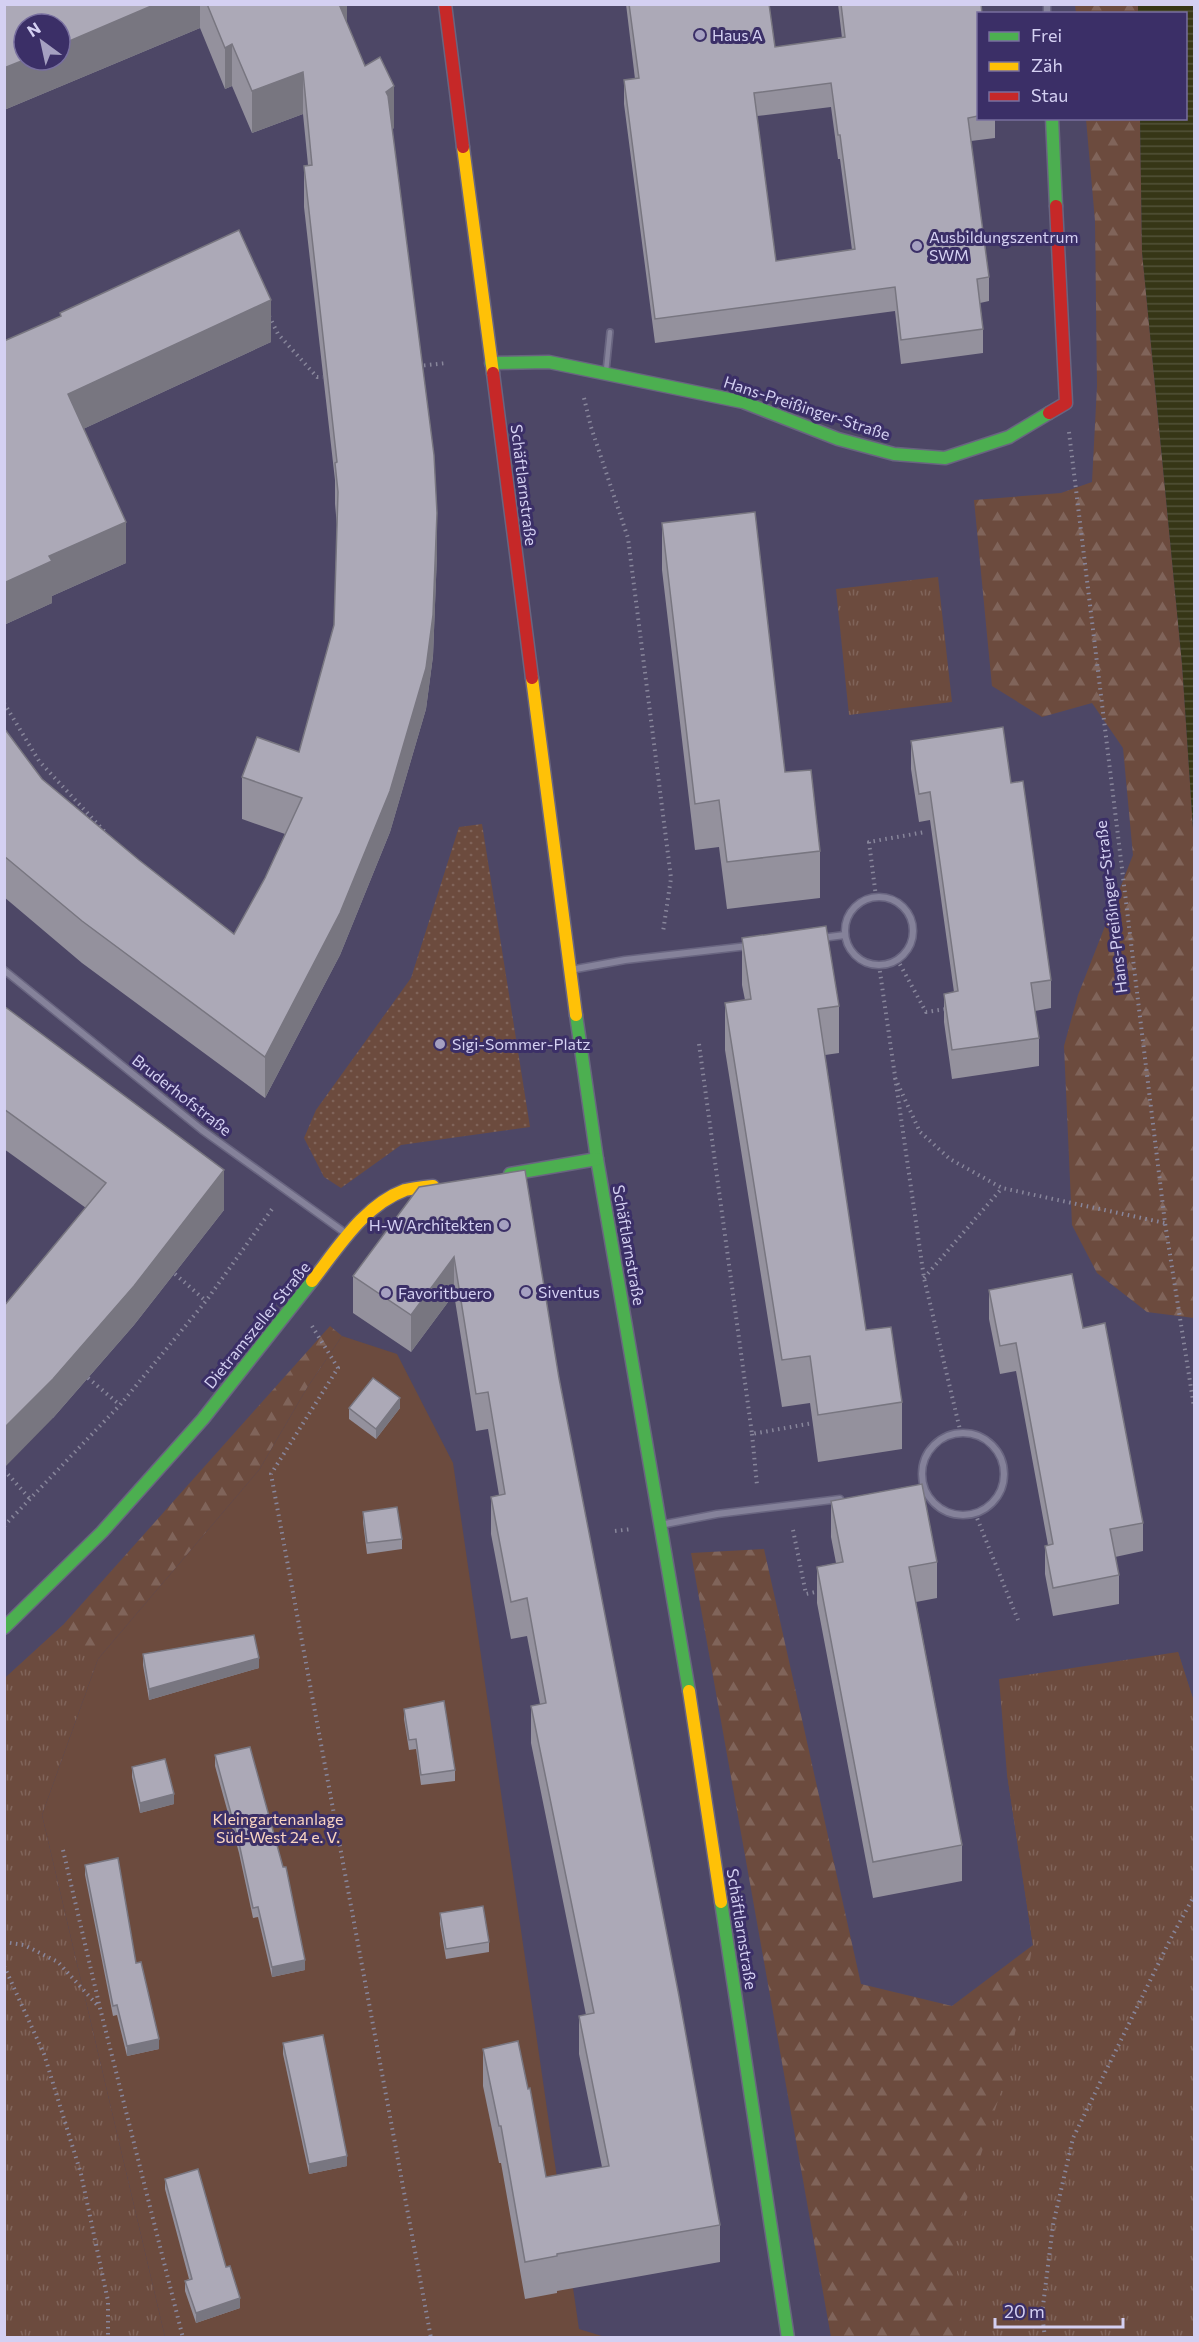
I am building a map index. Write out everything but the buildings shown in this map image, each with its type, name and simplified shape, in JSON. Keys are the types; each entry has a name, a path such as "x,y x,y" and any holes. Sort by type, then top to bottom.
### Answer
{"street":[{"name":"Schäftlarnstraße","path":"445,4 570,970 597,1159 659,1525 683,1651 788,2337"},
{"path":"1052,120 1066,403"},
{"name":"Hans-Preißinger-Straße","path":"491,363 549,362 606,373 743,402 838,439 894,454 945,458 1009,437 1066,403"},
{"path":"876,897 890,898 902,904 910,916 913,929 911,942 904,954 879,965 867,963 856,956 845,935 846,921 852,909 863,900 876,897"},
{"path":"810,939 845,935"},
{"path":"570,970 752,945"},
{"name":"Bruderhofstraße","path":"4,970 202,1130 348,1235"},
{"path":"498,1175 597,1159"},
{"name":"Dietramszeller Straße","path":"4,1628 110,1523 203,1419 348,1235 377,1204 406,1190 440,1185"},
{"path":"961,1434 981,1437 992,1445 1000,1458 1004,1471 1002,1485 996,1498 986,1509 966,1515 952,1514 934,1504 925,1490 922,1470 926,1456 944,1438 961,1434"},
{"path":"914,1491 925,1490"},
{"path":"659,1525 717,1514 850,1498"}],"lane":[{"path":"606,373 610,332"}],"path":[{"path":"269,314 278,334 317,377 323,377"},
{"path":"418,366 447,363"},
{"path":"578,368 591,427 628,538 671,878 659,956"},
{"name":"Hans-Preißinger-Straße","path":"1066,403 1165,1223 1194,1407"},
{"path":"4,703 39,761 112,839"},
{"path":"876,897 868,842 925,832"},
{"path":"897,959 926,1012 947,1008"},
{"path":"879,965 924,1278 961,1434"},
{"path":"699,1044 752,1434 759,1509"},
{"path":"893,1073 920,1132 950,1159 1002,1188 1165,1223"},
{"path":"924,1278 1002,1188"},
{"path":"4,1526 120,1405 206,1300 286,1189"},
{"path":"175,1274 206,1300"},
{"path":"297,1302 338,1368 271,1474 431,2337"},
{"path":"88,1378 120,1405"},
{"path":"752,1434 813,1423"},
{"path":"4,1470 31,1500"},
{"path":"788,1506 806,1594 829,1589"},
{"path":"975,1513 1018,1620"},
{"path":"63,1850 100,2008 183,2337"},
{"path":"1045,2337 1042,2314 1053,2225 1073,2138 1194,1896"},
{"path":"4,1942 24,1946 58,1962 100,2008"},
{"path":"4,1966 44,2054 81,2174 108,2301 108,2337"}],"green space":[{"path":"1075,5 1138,5 1138,12 1076,12"},
{"path":"1086,120 1140,120 1142,252 1182,664 1194,843 1194,1318 1147,1312 1097,1273 1072,1225 1064,1046 1078,995 1133,855 1123,748 1092,703 1042,717 992,686 974,500 1061,493 1092,482 1097,386 1095,221"},
{"path":"938,577 952,702 849,715 836,589"},
{"name":"Sigi-Sommer-Platz","path":"482,824 530,1127 401,1145 341,1188 324,1177 304,1138 316,1110 411,978 459,827"},
{"path":"330,1326 342,1336 307,1388 259,1470 98,1659 54,1731 5,1678 63,1625"},
{"name":"Kleingartenanlage Süd-West 24 e. V.","path":"342,1336 397,1354 453,1463 579,2329 605,2337 165,2337 42,1815 98,1659 259,1470 307,1388"},
{"path":"764,1549 861,1984 952,2006 1033,1945 1007,1774 1178,1652 1194,1702 992,2337 831,2337 691,1553"},
{"path":"63,1625 98,1659 42,1815 165,2337 5,2338 5,1678"},
{"path":"1178,1652 1194,1702 1194,2337 963,2337 954,2240 1007,2072 1033,1945 1007,1774 999,1679"}],"shaded area":[{"path":"1138,5 1194,5 1194,843 1182,664 1142,252 1140,120 1187,120 1187,12 1138,12"}],"traffic: fast":[{"path":"1052,120 1056,206"},
{"path":"491,363 549,362 743,402 838,439 894,454 945,458 1009,437 1049,413"},
{"path":"576,1015 597,1159 689,1691"},
{"path":"510,1174 597,1159"},
{"path":"4,1628 102,1532 203,1419 312,1281"},
{"path":"721,1902 788,2338"}],"traffic: slow":[{"path":"463,147 493,373"},
{"path":"532,678 576,1015"},
{"path":"312,1281 353,1229 377,1206 405,1190 433,1186"},
{"path":"689,1691 721,1902"}],"traffic: jam":[{"path":"445,4 463,147"},
{"path":"1049,413 1066,403 1056,206"},
{"path":"493,373 532,678"}],"place":[{"name":"Haus A","path":"700,35"},
{"name":"Ausbildungszentrum SWM","path":"917,246"},
{"name":"Sigi-Sommer-Platz","path":"440,1044"},
{"name":"H-W Architekten","path":"504,1225"},
{"name":"Siventus","path":"526,1292"},
{"name":"Favoritbuero","path":"386,1293"}]}
